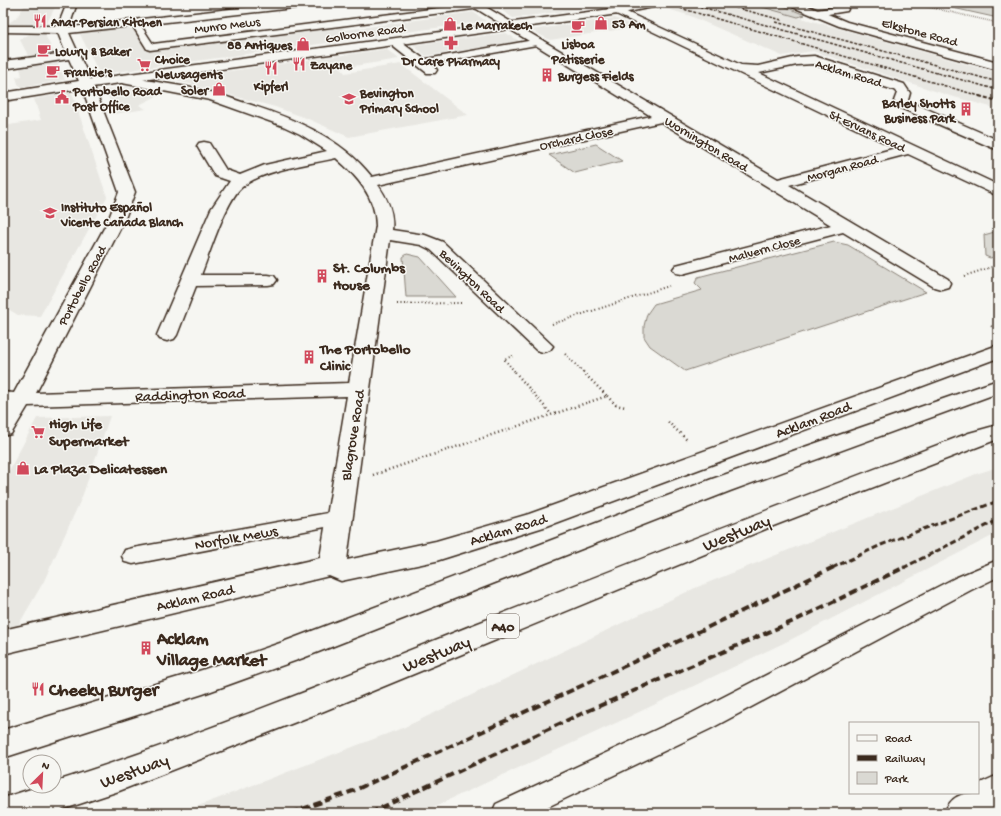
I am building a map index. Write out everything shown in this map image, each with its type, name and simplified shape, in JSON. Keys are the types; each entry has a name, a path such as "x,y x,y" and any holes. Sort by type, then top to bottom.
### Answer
{"main road":[{"path":"62,30 72,3"},
{"path":"3,29 62,30 135,23 259,6 311,3"},
{"name":"Elkstone Road","path":"792,3 843,24 998,66"},
{"name":"Golborne Road","path":"3,97 85,84 618,12 653,4"},
{"name":"Wornington Road","path":"475,5 941,283"},
{"name":"St Ervans Road","path":"618,12 744,70 998,191"},
{"name":"Portobello Road","path":"3,429 12,399 116,221 127,192 89,90 62,30"},
{"path":"394,42 431,70"},
{"path":"3,65 74,55"},
{"name":"Acklam Road","path":"744,70 758,70 804,60 822,61 899,87 904,93 901,100 906,105 998,145"},
{"path":"137,77 191,89 196,93"},
{"path":"121,80 186,93 196,93 276,118 314,136 340,153 368,182 382,204 384,213 382,234"},
{"name":"Orchard Close","path":"368,182 664,117"},
{"path":"204,146 220,173 241,180"},
{"name":"Morgan Road","path":"776,184 909,149"},
{"path":"167,335 219,209 232,188 241,180 270,168 340,153"},
{"name":"Malvern Close","path":"682,269 846,226"},
{"name":"Bevington Road","path":"382,234 425,240 438,246 543,346"},
{"name":"Blagrove Road","path":"333,565 344,484 373,305 382,234"},
{"path":"189,281 268,280"},
{"name":"Acklam Road","path":"3,642 333,565 341,571 436,551 538,520 998,351"},
{"path":"3,744 196,684 293,650 721,485 998,386"},
{"name":"Raddington Road","path":"12,399 360,389"},
{"name":"Westway","path":"5,813 119,776 305,705 759,522 977,438 998,432"},
{"path":"961,813 998,790"}],"lane":[{"name":"Munro Mews","path":"135,23 150,47 475,5"},
{"path":"816,13 844,9"},
{"path":"421,62 539,42"},
{"name":"Norfolk Mews","path":"133,556 339,518"},
{"path":"506,813 702,721 963,584 998,568"}],"path":[{"path":"911,3 998,23"},
{"path":"528,332 694,279 682,269"},
{"path":"373,305 497,302"},
{"path":"991,326 998,330"},
{"path":"565,353 616,405 625,407"},
{"path":"513,356 504,359 551,414"},
{"path":"344,484 608,396"}],"shaded area":[{"path":"26,3 57,3 47,23 6,25 17,17"},
{"path":"491,3 624,3 513,18"},
{"path":"647,3 748,3 998,73 998,109 947,95 813,51 782,56 688,15"},
{"path":"473,12 486,21 102,74 99,73 79,32 133,26 150,50 341,26 346,30"},
{"path":"615,18 635,27 550,40 531,30"},
{"path":"31,33 44,33 55,55 30,59 20,40"},
{"path":"506,33 521,42 426,56 413,45"},
{"name":"Bevington Primary School","path":"386,49 399,59 341,68 345,73 401,64 468,115 349,137 306,118 275,107 178,81 180,78"},
{"path":"56,60 65,80 22,87 18,84 16,77 22,76 19,65"},
{"path":"127,87 161,94 139,105 146,109 114,114 106,90"},
{"name":"Instituto Español Vicente Cañada Blanch","path":"72,93 107,197 40,316 18,315 3,306 3,126 41,120 34,99"},
{"path":"110,416 82,497 44,581 15,631 3,632 3,482 37,418"},
{"path":"998,467 998,533 790,640 616,723 420,813 180,813 405,727 695,588 976,474"}],"green space":[{"path":"748,3 776,3 805,15 798,17"},
{"path":"935,4 998,4 998,18"},
{"path":"596,144 622,161 575,173 549,155"},
{"path":"998,231 998,256 990,258 985,256 984,235"},
{"path":"834,242 848,245 926,292 685,371 650,346 644,337 644,326 647,314 654,304 702,290 695,283 698,277"},
{"path":"407,254 420,257 456,297 406,297 403,257"}],"railway":[{"path":"663,3 983,97"},
{"path":"687,3 998,90"},
{"path":"718,3 782,20"},
{"path":"776,22 998,82"},
{"path":"979,96 998,101"},
{"path":"832,568 881,545 998,501"},
{"path":"904,567 998,520"},
{"path":"291,813 353,791 681,640 834,567"},
{"path":"370,813 574,717 796,620 904,567"}],"place":[{"name":"Anar Persian Kitchen","path":"40,21"},
{"name":"53 Am","path":"601,23"},
{"name":"Le Marrakech","path":"450,24"},
{"name":"Lisboa Patisserie","path":"578,26"},
{"name":"Dr Care Pharmacy","path":"451,43"},
{"name":"88 Antiques","path":"303,44"},
{"name":"Lowry & Baker","path":"44,50"},
{"name":"Zayane","path":"299,64"},
{"name":"Choice Newsagents","path":"144,65"},
{"name":"Kipferl","path":"271,68"},
{"name":"Frankie's","path":"53,71"},
{"name":"Burgess Fields","path":"547,75"},
{"name":"Soler","path":"219,89"},
{"name":"Portobello Road Post Office","path":"62,97"},
{"name":"Bevington Primary School","path":"349,99"},
{"name":"Barley Shotts Business Park","path":"966,109"},
{"name":"Instituto Español Vicente Cañada Blanch","path":"50,213"},
{"name":"St. Columbs House","path":"322,276"},
{"name":"The Portobello Clinic","path":"309,357"},
{"name":"High Life Supermarket","path":"38,432"},
{"name":"La Plaza Delicatessen","path":"23,468"},
{"name":"Acklam Village Market","path":"146,648"},
{"name":"Cheeky Burger","path":"38,689"}]}
